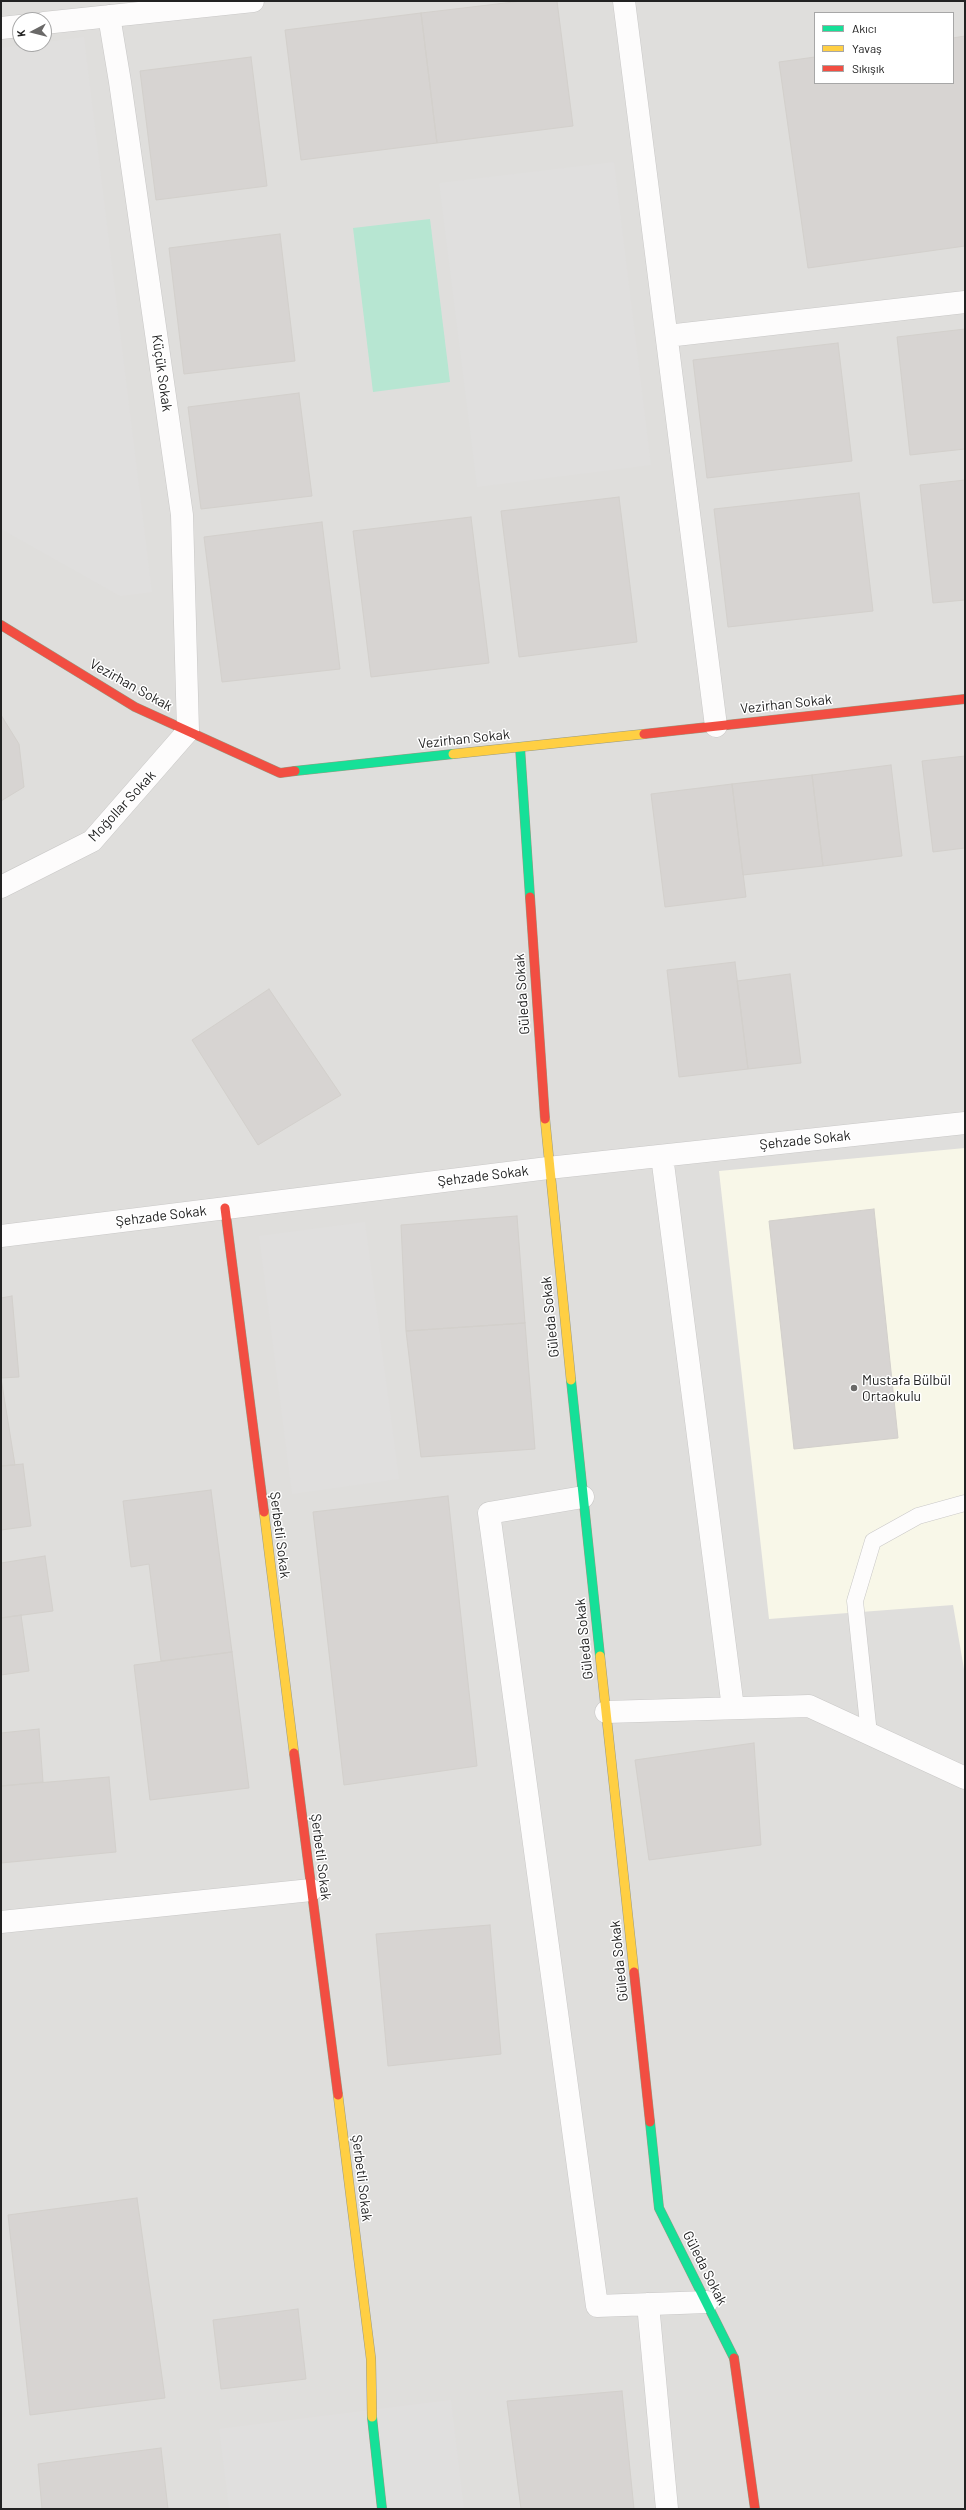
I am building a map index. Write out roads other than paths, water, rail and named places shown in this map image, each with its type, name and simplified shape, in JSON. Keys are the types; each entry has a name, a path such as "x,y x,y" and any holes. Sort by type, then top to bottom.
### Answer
{"street":[{"path":"52,22 253,1"},
{"path":"624,1 716,726"},
{"name":"Küçük Sokak","path":"109,16 120,82 182,515 188,731"},
{"path":"1,28 12,27"},
{"path":"667,336 965,302"},
{"name":"Vezirhan Sokak","path":"1,625 135,707 280,773 965,699"},
{"name":"Moğollar Sokak","path":"1,887 92,841 188,731"},
{"name":"Güleda Sokak","path":"520,747 548,1168 659,2208 734,2357 755,2509"},
{"name":"Şehzade Sokak","path":"1,1236 548,1168 965,1123"},
{"path":"662,1156 733,1708"},
{"name":"Şerbetli Sokak","path":"225,1208 371,2359 371,2410 382,2509"},
{"path":"583,1497 488,1513 597,2306 707,2302"},
{"path":"606,1712 809,1706 965,1778"},
{"path":"1,1922 311,1890"},
{"path":"648,2304 667,2509"}],"lane":[{"path":"869,1734 855,1601 873,1541 918,1516 965,1503"}],"place":[{"name":"Mustafa Bülbül Ortaokulu","path":"854,1388"}]}
